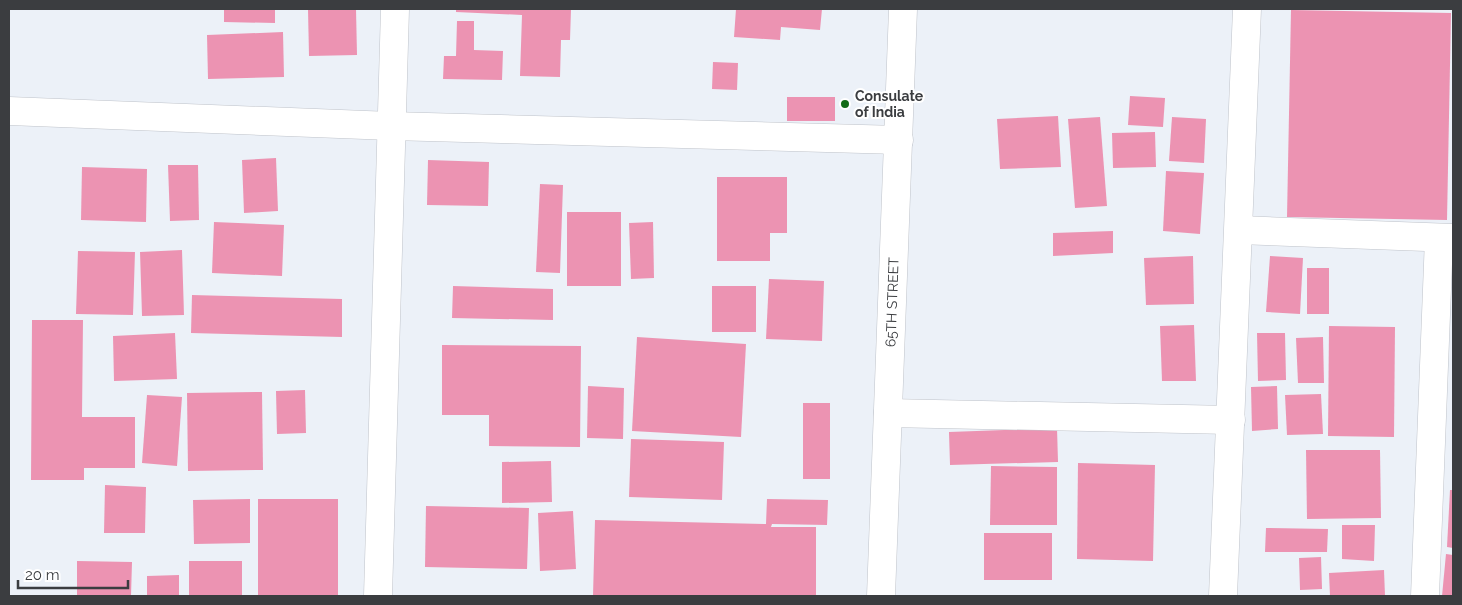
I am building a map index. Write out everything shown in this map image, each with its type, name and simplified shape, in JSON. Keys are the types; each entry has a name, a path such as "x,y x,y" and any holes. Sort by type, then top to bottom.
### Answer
{"street":[{"path":"378,596 395,9"},
{"name":"65TH STREET","path":"881,596 903,9"},
{"path":"1223,596 1247,9"},
{"path":"9,111 391,126 899,140"},
{"path":"1239,230 1446,238 1425,596"},
{"path":"888,413 1231,420"}],"building":[{"path":"224,9 275,9 275,23 224,22"},
{"path":"308,9 356,9 357,55 309,56"},
{"path":"456,9 571,9 570,40 561,40 560,77 520,76 522,15 456,12"},
{"path":"736,9 822,9 820,30 781,27 780,40 734,37"},
{"path":"1291,10 1451,13 1447,220 1287,217"},
{"path":"457,21 474,21 474,50 503,51 502,80 443,79 444,56 456,56"},
{"path":"283,32 284,77 208,79 207,35"},
{"path":"713,62 738,63 737,90 712,89"},
{"path":"1130,96 1165,98 1163,127 1128,125"},
{"path":"787,97 835,97 835,121 787,121"},
{"path":"1058,116 1061,167 1000,169 997,119"},
{"path":"1100,117 1107,206 1075,208 1068,119"},
{"path":"1172,117 1206,119 1204,163 1169,161"},
{"path":"1155,132 1156,167 1113,168 1112,133"},
{"path":"276,158 278,211 244,213 242,160"},
{"path":"428,160 489,162 488,206 427,205"},
{"path":"168,165 198,165 199,220 170,221"},
{"path":"82,167 147,169 146,222 81,220"},
{"path":"1166,171 1204,173 1200,234 1163,231"},
{"path":"717,177 787,177 787,233 770,233 770,261 717,261"},
{"path":"540,184 563,185 560,273 536,272"},
{"path":"567,212 621,212 621,286 567,286"},
{"path":"214,222 284,225 282,276 212,273"},
{"path":"653,222 654,278 631,279 629,223"},
{"path":"1113,231 1113,253 1053,256 1053,233"},
{"path":"182,250 184,315 142,316 140,252"},
{"path":"78,251 135,252 133,315 76,314"},
{"path":"1193,256 1194,304 1146,305 1144,258"},
{"path":"1270,256 1303,258 1300,314 1266,312"},
{"path":"1307,268 1329,268 1329,314 1307,314"},
{"path":"769,279 824,281 822,341 766,339"},
{"path":"453,286 553,289 553,320 452,318"},
{"path":"712,286 756,286 756,332 712,332"},
{"path":"192,295 342,299 342,337 191,333"},
{"path":"32,320 83,320 82,417 135,417 135,468 84,468 84,480 31,480"},
{"path":"1194,325 1196,381 1162,381 1160,326"},
{"path":"1329,326 1395,327 1394,437 1328,436"},
{"path":"175,333 177,379 114,381 113,336"},
{"path":"1257,333 1285,333 1286,380 1258,381"},
{"path":"637,337 746,344 741,437 632,431"},
{"path":"1323,337 1324,383 1298,383 1296,338"},
{"path":"442,345 581,346 580,447 489,446 489,415 442,415"},
{"path":"588,386 624,388 623,439 587,438"},
{"path":"1277,386 1278,429 1252,431 1251,387"},
{"path":"305,390 306,433 277,434 276,391"},
{"path":"262,392 263,470 188,471 187,393"},
{"path":"1321,394 1323,434 1287,435 1285,395"},
{"path":"147,395 182,397 177,466 142,463"},
{"path":"803,403 830,403 830,479 803,479"},
{"path":"1057,428 1058,462 950,465 949,432"},
{"path":"631,439 724,442 722,500 629,497"},
{"path":"1306,450 1380,450 1381,518 1307,519"},
{"path":"551,461 552,502 502,503 502,462"},
{"path":"1078,463 1155,465 1153,561 1077,559"},
{"path":"991,466 1057,467 1057,525 990,525"},
{"path":"105,485 146,487 145,533 104,533"},
{"path":"1450,490 1453,490 1453,548 1447,547"},
{"path":"250,499 250,543 194,544 193,500"},
{"path":"258,499 338,499 338,596 258,596"},
{"path":"767,499 828,500 827,525 772,524 771,527 816,527 816,596 593,596 595,520 766,524"},
{"path":"426,506 529,508 527,569 425,567"},
{"path":"573,511 576,569 540,571 538,513"},
{"path":"1342,525 1375,525 1374,561 1342,559"},
{"path":"1266,528 1328,529 1327,552 1265,552"},
{"path":"984,533 1052,533 1052,580 984,580"},
{"path":"1446,554 1453,555 1453,596 1442,596"},
{"path":"1321,557 1322,589 1300,590 1299,558"},
{"path":"77,561 132,562 131,596 77,596"},
{"path":"189,561 242,561 242,596 189,596"},
{"path":"1384,570 1385,596 1330,596 1329,573"},
{"path":"179,575 179,596 147,596 147,576"}],"place":[{"name":"Consulate of India","path":"845,104"}]}
